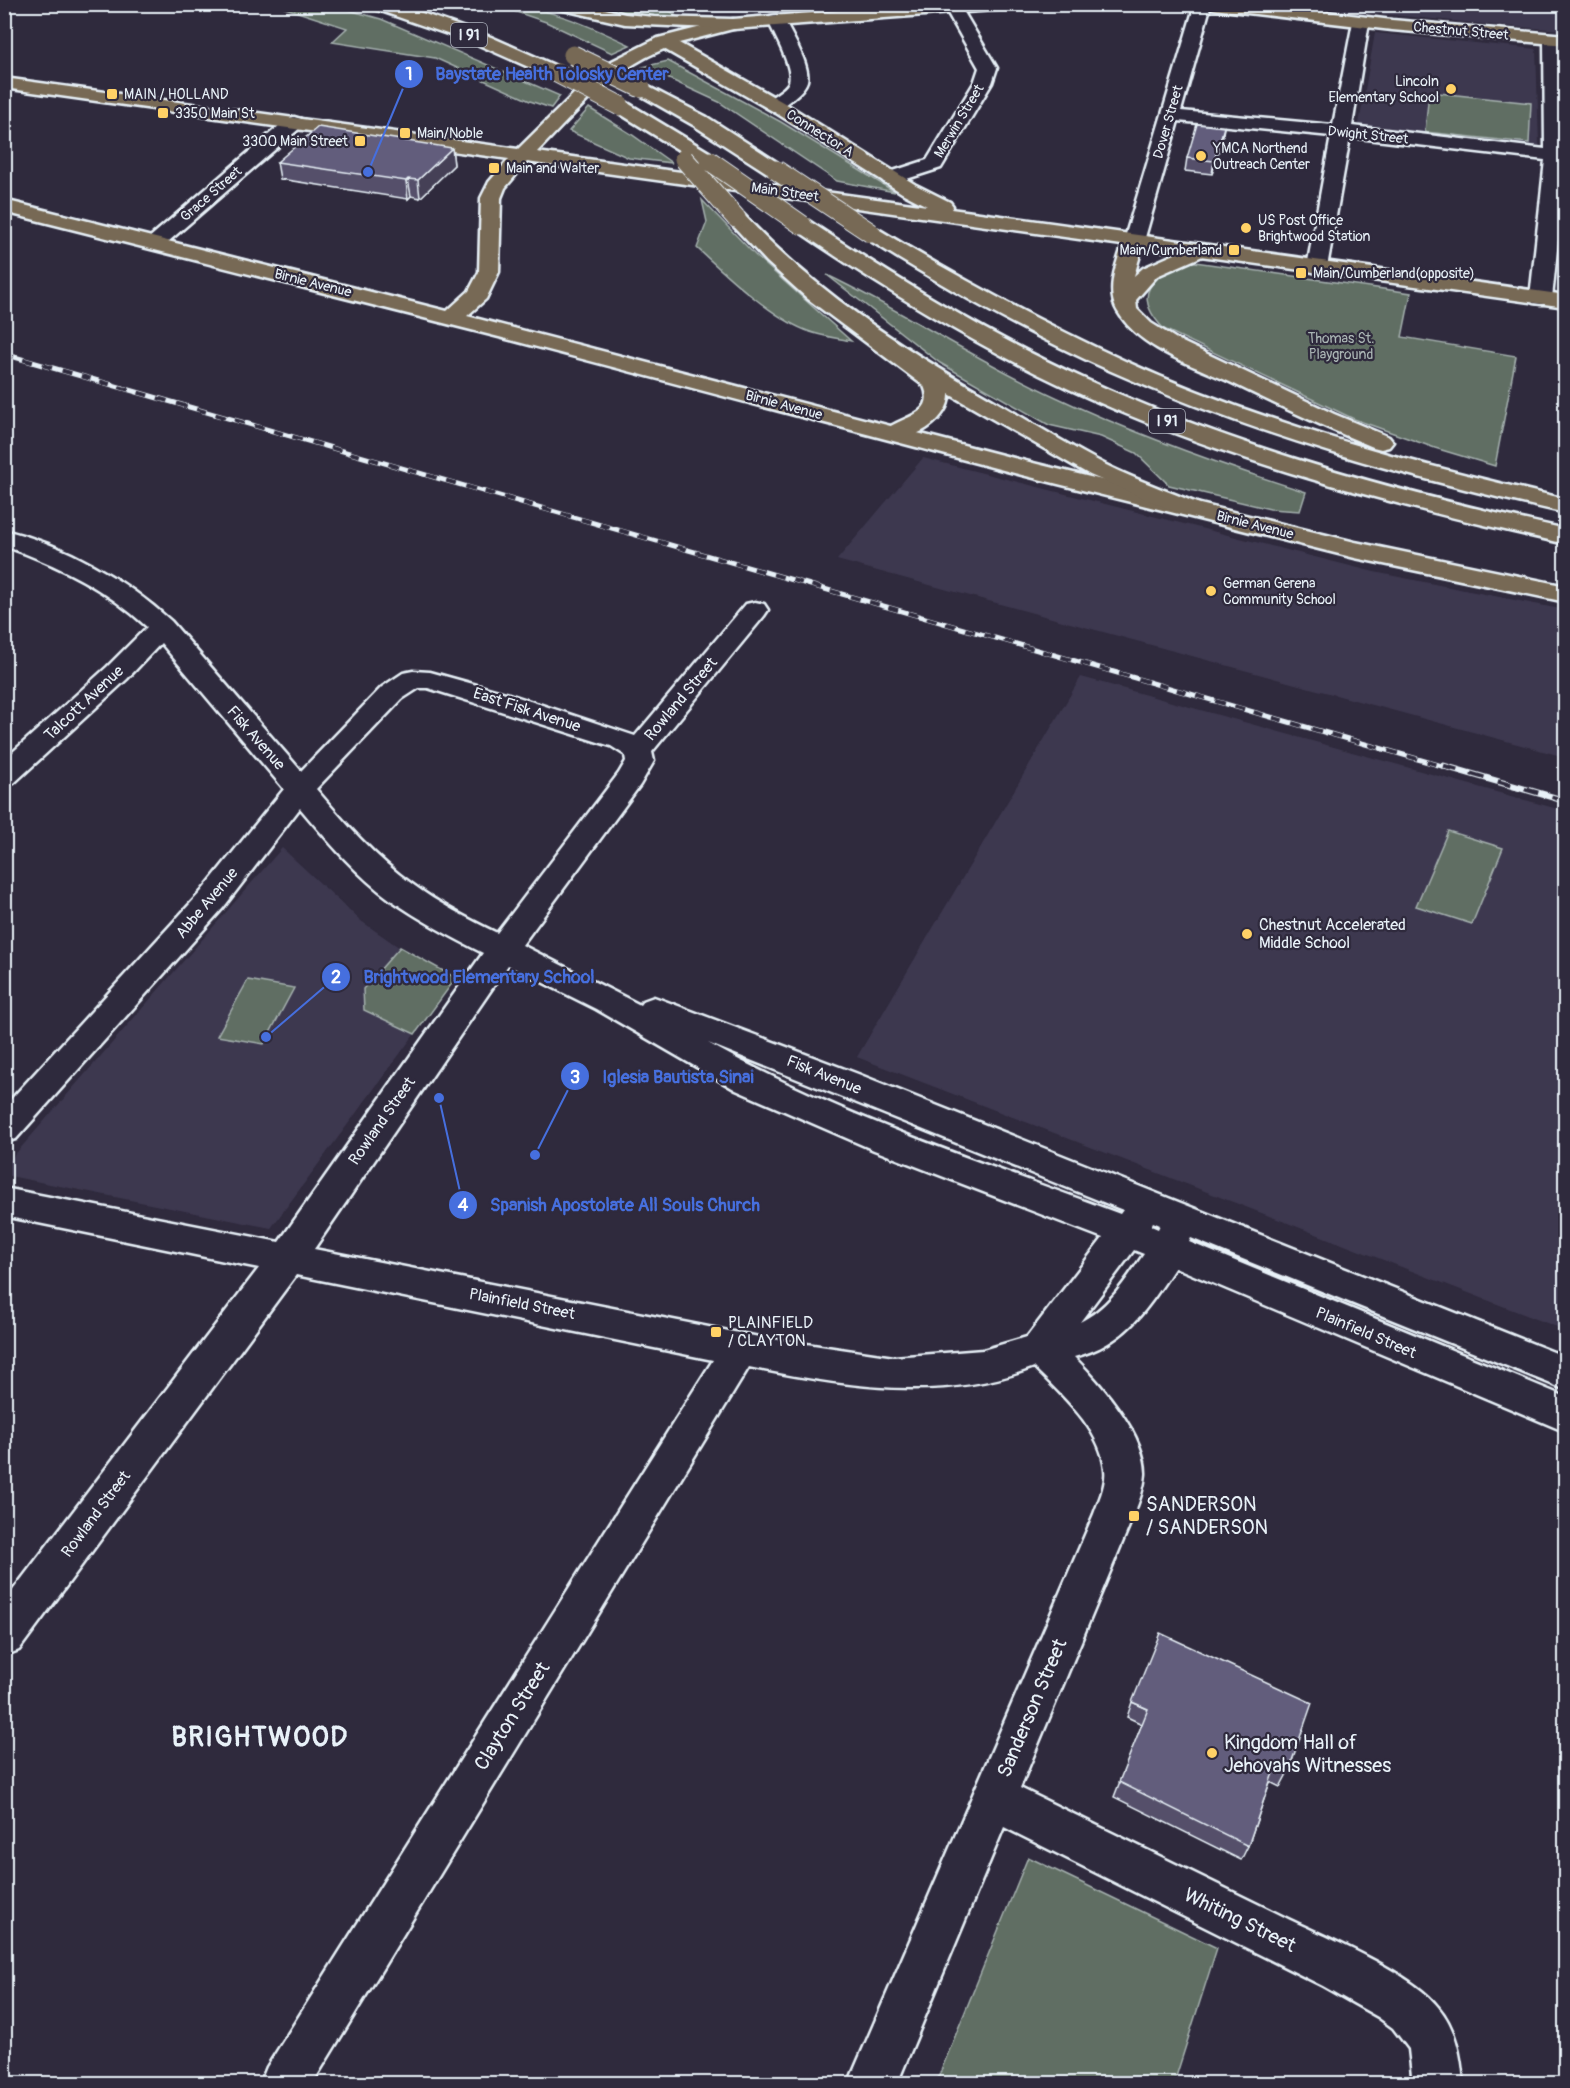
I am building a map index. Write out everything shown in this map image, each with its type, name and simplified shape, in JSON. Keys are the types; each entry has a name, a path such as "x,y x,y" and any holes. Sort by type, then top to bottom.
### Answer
{"main road":[{"name":"I 91","path":"378,4 476,38 556,73 620,106 710,161 897,287 978,334 1131,407 1251,452 1341,481 1457,512 1566,537"},
{"path":"561,4 625,19 733,24 1007,4"},
{"name":"Connector A","path":"561,4 664,42 774,104 931,201 978,219"},
{"name":"Chestnut Street","path":"1213,4 1361,22 1559,40"},
{"path":"452,318 474,299 486,280 491,262 491,198 496,186 523,155 609,71 637,54 664,42 733,24"},
{"name":"I 91","path":"567,52 700,121 927,269 1010,316 1104,362 1167,389 1272,427 1358,454 1466,484 1566,504"},
{"name":"Main Street","path":"4,83 1566,302"},
{"path":"641,118 684,159 781,265 863,331 927,376 938,393 938,402 932,412 895,433"},
{"name":"Birnie Avenue","path":"4,206 452,318 1030,470 1355,550 1566,594"},
{"path":"1134,241 1124,273 1127,310 1136,322 1160,340 1308,411 1420,456 1566,504"},
{"path":"1125,299 1150,272 1200,250"},
{"path":"863,331 933,375 1098,471 1190,509"}],"street":[{"name":"Dover Street","path":"1134,241 1203,4"},
{"name":"Merwin Street","path":"891,178 934,164 982,83 988,68 953,8"},
{"path":"774,104 796,85 799,79 795,63 776,20"},
{"path":"1317,267 1361,22"},
{"path":"1541,298 1560,156 1559,40"},
{"name":"Dwight Street","path":"1170,115 1342,131 1560,156"},
{"name":"Grace Street","path":"155,243 294,123"},
{"name":"Fisk Avenue","path":"4,537 64,561 103,580 130,598 162,627 363,860 400,891 446,921 607,1001 748,1081 886,1141 1137,1218"},
{"name":"Rowland Street","path":"4,1636 287,1258 502,949 630,778 640,761 638,750 755,610"},
{"name":"Talcott Avenue","path":"4,776 117,674 162,627"},
{"name":"East Fisk Avenue","path":"413,680 430,680 498,700 621,741 638,750"},
{"name":"Abbe Avenue","path":"4,1130 212,900 300,789 392,693 413,680"},
{"name":"Plainfield Street","path":"4,1202 740,1349 829,1365 894,1373 945,1371 983,1366 1012,1359 1040,1348 1077,1341 1098,1331 1121,1314 1149,1278 1174,1233"},
{"path":"1040,1348 1061,1316 1137,1218"},
{"name":"Plainfield Street","path":"1137,1218 1566,1374"},
{"name":"Plainfield Street","path":"1174,1233 1566,1415"},
{"name":"Sanderson Street","path":"872,2084 1110,1525 1124,1484 1122,1459 1107,1427 1093,1405 1040,1348"},
{"name":"Clayton Street","path":"284,2084 740,1349"},
{"name":"Whiting Street","path":"994,1799 1340,1969 1414,2013 1428,2030 1436,2055 1438,2084"}],"shaded area":[{"path":"1294,5 1565,5 1565,30 1503,26"},
{"name":"Lincoln Elementary School","path":"1375,33 1536,49 1539,148 1358,130"},
{"name":"German Gerena Community School","path":"923,458 1374,572 1565,610 1565,757 837,560"},
{"name":"Chestnut Accelerated Middle School","path":"1081,677 1565,811 1565,1330 857,1057"},
{"path":"282,848 361,921 400,948 456,978 271,1228 5,1175 5,1166"}],"green space":[{"path":"276,5 331,5 381,19 560,96 551,108 530,101 435,58 332,42 347,28"},
{"path":"496,5 548,12 581,23 630,45 612,53 546,22"},
{"path":"590,5 662,5 679,18 645,18"},
{"path":"668,61 781,122 895,192 837,181 719,102 643,67"},
{"path":"1429,92 1531,103 1529,143 1425,132"},
{"path":"589,108 672,163 629,158 569,131"},
{"path":"702,200 756,256 851,341 816,334 791,324 748,294 697,248 707,222"},
{"name":"Thomas St. Playground","path":"1188,261 1411,293 1402,337 1516,356 1495,466 1435,448 1354,419 1164,329 1148,306 1147,296 1150,288 1164,273"},
{"path":"827,275 998,368 1086,411 1179,449 1306,492 1300,511 1270,509 1169,485 1136,453 1101,437 1049,425 940,363"},
{"path":"1448,831 1503,848 1472,924 1416,906"},
{"path":"400,947 456,978 415,1034 364,1010 363,989"},
{"path":"248,980 294,988 264,1044 217,1036"},
{"path":"1028,1857 1217,1948 1174,2083 936,2083"}],"building":[{"path":"1197,124 1224,127 1214,161 1187,158"},
{"path":"318,127 452,148 418,180 408,179 406,181 277,162"},
{"name":"Kingdom Hall of Jehovahs Witnesses","path":"1160,1633 1312,1703 1288,1772 1275,1767 1248,1846 1119,1782 1148,1709 1132,1702"}],"railway":[{"path":"4,354 1449,768"},
{"path":"1444,766 1566,801"}],"place":[{"name":"Lincoln Elementary School","path":"1451,89"},
{"name":"MAIN / HOLLAND","path":"112,94"},
{"name":"3350 Main St","path":"163,113"},
{"name":"Main/Noble","path":"405,133"},
{"name":"3300 Main Street","path":"360,141"},
{"name":"YMCA Northend Outreach Center","path":"1201,156"},
{"name":"Main and Walter","path":"494,168"},
{"name":"Baystate Health Tolosky Center","path":"368,172"},
{"name":"US Post Office Brightwood Station","path":"1246,228"},
{"name":"Main/Cumberland","path":"1234,250"},
{"name":"Main/Cumberland(opposite)","path":"1301,273"},
{"name":"German Gerena Community School","path":"1211,591"},
{"name":"Chestnut Accelerated Middle School","path":"1247,934"},
{"name":"Brightwood Elementary School","path":"266,1037"},
{"name":"Spanish Apostolate All Souls Church","path":"439,1098"},
{"name":"Iglesia Bautista Sinai","path":"535,1155"},
{"name":"PLAINFIELD / CLAYTON","path":"716,1332"},
{"name":"SANDERSON / SANDERSON","path":"1134,1516"},
{"name":"Kingdom Hall of Jehovahs Witnesses","path":"1212,1753"}],"district":[{"name":"BRIGHTWOOD","path":"260,1737"}]}
